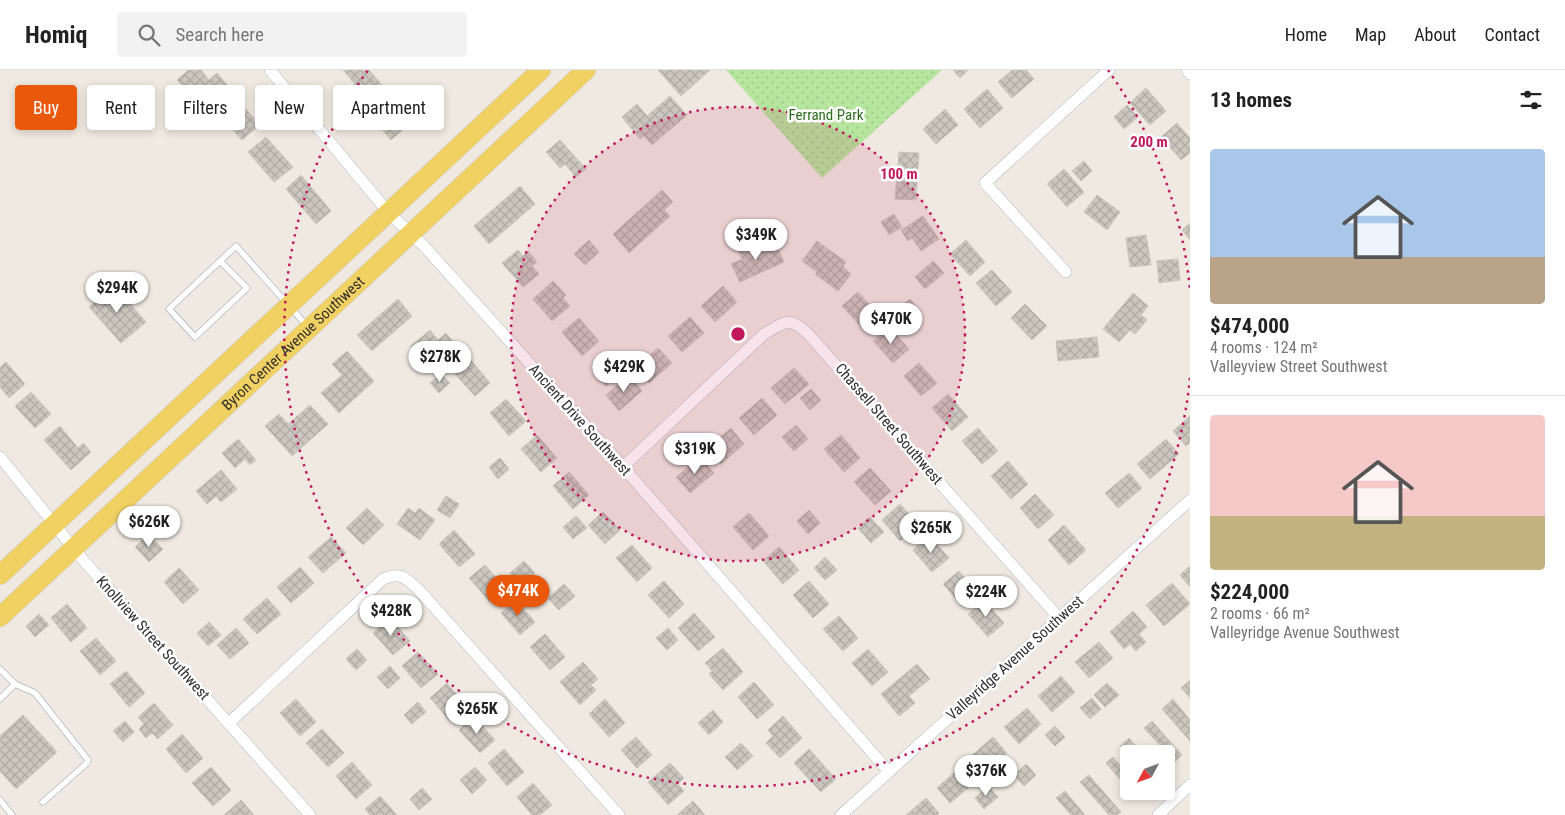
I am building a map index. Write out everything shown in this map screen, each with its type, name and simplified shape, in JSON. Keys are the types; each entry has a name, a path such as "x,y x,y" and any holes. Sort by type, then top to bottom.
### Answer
{"main road":[{"name":"Byron Center Avenue Southwest","path":"0,575 541,70"},
{"name":"Byron Center Avenue Southwest","path":"0,617 586,70"}],"street":[{"name":"Ancient Drive Southwest","path":"270,70 388,212 412,233 623,467 889,772"},
{"path":"1066,272 985,183 1109,70"},
{"path":"1186,70 1190,74"},
{"name":"Chassell Street Southwest","path":"623,467 764,334 786,322 796,323 811,336 1059,618"},
{"name":"Knollview Street Southwest","path":"0,457 84,561 310,815"},
{"name":"Valleyridge Avenue Southwest","path":"841,815 1190,500"},
{"path":"229,722 383,579 398,575 404,577 419,590 619,815"},
{"path":"1158,815 1190,785"}],"lane":[{"path":"220,261 247,288 194,336 169,309 220,261 236,246 309,328"},
{"path":"0,669 15,684 35,693 88,760 87,763 43,802"},
{"path":"0,699 15,684"},
{"path":"0,800 12,815"}],"green space":[{"name":"Ferrand Park","path":"726,70 942,70 822,178"}],"building":[{"path":"188,70 201,70 209,80 217,73 227,85 182,85 177,80"},
{"path":"343,70 369,70 382,85 354,85 355,84"},
{"path":"658,70 710,70 681,96"},
{"path":"953,70 968,70 960,78"},
{"path":"1012,70 1026,70 1034,79 1012,98 998,82"},
{"path":"1146,88 1166,111 1150,125 1130,103"},
{"path":"987,89 1003,108 980,128 964,109"},
{"path":"670,96 687,115 652,145 644,136 640,139 622,117 637,104 647,116"},
{"path":"1127,105 1138,117 1124,129 1114,117"},
{"path":"245,108 255,119 255,129 242,140 233,130 245,130"},
{"path":"945,109 958,125 936,144 923,129"},
{"path":"1177,123 1190,138 1190,153 1181,160 1161,137"},
{"path":"383,130 403,130 391,140"},
{"path":"266,137 293,167 274,182 248,152"},
{"path":"560,140 586,169 576,177 565,164 560,168 546,152"},
{"path":"899,152 919,153 916,200 895,199"},
{"path":"1084,161 1092,171 1081,181 1072,171"},
{"path":"1064,169 1084,192 1067,207 1047,184"},
{"path":"301,175 331,211 316,224 286,189"},
{"path":"520,186 535,204 489,244 474,226"},
{"path":"662,190 673,202 664,210 670,216 629,253 613,234"},
{"path":"1097,195 1120,212 1107,230 1084,212"},
{"path":"894,214 902,227 889,235 881,222"},
{"path":"923,216 939,239 921,251 912,238 908,241 901,230"},
{"path":"1190,223 1190,240 1182,230"},
{"path":"1146,235 1151,265 1130,267 1126,238"},
{"path":"589,240 599,252 585,265 574,254"},
{"path":"966,240 985,262 970,276 950,254"},
{"path":"817,241 846,262 843,267 851,274 838,291 815,274 817,272 802,261"},
{"path":"752,242 757,253 776,244 784,262 740,282 731,264 742,259 737,249"},
{"path":"518,250 523,256 528,251 537,262 532,266 539,274 523,287 502,263"},
{"path":"1178,259 1180,280 1159,283 1157,261"},
{"path":"933,261 944,273 925,289 915,277"},
{"path":"992,270 1012,292 996,306 976,283"},
{"path":"553,281 566,295 563,298 570,306 552,321 533,299"},
{"path":"114,285 146,322 121,343 89,307"},
{"path":"723,286 737,302 715,322 701,306"},
{"path":"858,292 879,315 863,329 842,306"},
{"path":"1133,293 1148,306 1141,315 1147,320 1135,334 1130,330 1119,342 1103,329"},
{"path":"398,299 412,316 372,351 357,335"},
{"path":"910,299 921,312 904,326 893,313"},
{"path":"1025,304 1047,326 1032,340 1011,318"},
{"path":"690,317 704,333 682,352 668,336"},
{"path":"579,318 599,341 582,356 562,332"},
{"path":"889,327 909,349 893,363 873,341"},
{"path":"430,330 438,340 446,333 457,347 431,370 411,346"},
{"path":"1097,337 1099,357 1058,361 1056,341"},
{"path":"658,348 672,363 649,383 635,368"},
{"path":"347,351 374,381 339,413 321,393 342,375 332,364"},
{"path":"471,360 490,383 475,396 455,374"},
{"path":"6,362 25,384 9,398 0,387 0,367"},
{"path":"604,363 616,377 606,386 594,372"},
{"path":"919,363 937,383 921,396 904,376"},
{"path":"794,368 809,384 785,404 771,388"},
{"path":"441,374 450,383 439,393 430,383"},
{"path":"629,375 642,391 619,411 606,395"},
{"path":"811,389 821,400 810,410 800,398"},
{"path":"31,392 51,414 35,428 15,406"},
{"path":"948,394 968,417 952,431 932,408"},
{"path":"762,398 777,415 754,435 739,418"},
{"path":"506,399 526,421 509,436 490,413"},
{"path":"310,405 328,424 292,456 265,426 279,414 288,424"},
{"path":"1190,416 1190,443 1186,446 1173,431"},
{"path":"796,425 808,439 794,451 782,437"},
{"path":"60,426 78,448 83,443 91,452 71,470 44,440"},
{"path":"731,428 744,444 721,464 707,448"},
{"path":"978,428 998,451 982,464 962,441"},
{"path":"537,435 557,458 541,472 521,449"},
{"path":"841,435 860,458 844,472 824,449"},
{"path":"238,439 256,460 250,465 245,459 235,468 222,453"},
{"path":"1166,439 1179,454 1150,479 1137,464"},
{"path":"700,457 714,473 690,493 676,477"},
{"path":"500,458 509,469 498,479 489,467"},
{"path":"1008,461 1028,484 1011,499 991,476"},
{"path":"870,468 891,491 875,505 854,482"},
{"path":"221,470 237,489 221,502 216,496 207,504 196,491"},
{"path":"569,472 589,495 573,509 553,486"},
{"path":"1129,473 1142,488 1118,508 1105,493"},
{"path":"1035,494 1054,515 1038,529 1020,508"},
{"path":"446,496 459,504 450,518 437,510"},
{"path":"900,504 919,525 900,541 882,520"},
{"path":"367,508 384,525 363,545 346,528"},
{"path":"408,508 415,513 419,508 435,520 420,540 397,524"},
{"path":"809,510 820,523 808,534 797,521"},
{"path":"603,512 620,530 605,544 588,525"},
{"path":"749,513 769,536 753,550 733,527"},
{"path":"576,516 587,528 573,539 563,527"},
{"path":"870,517 884,532 871,543 858,528"},
{"path":"1064,525 1086,550 1069,565 1048,540"},
{"path":"454,530 475,554 459,567 439,544"},
{"path":"148,534 163,549 149,562 135,547"},
{"path":"929,535 949,558 932,572 913,550"},
{"path":"331,537 346,553 323,573 308,557"},
{"path":"632,545 652,568 637,582 616,558"},
{"path":"779,547 799,570 783,584 763,561"},
{"path":"825,557 837,570 825,580 814,568"},
{"path":"524,561 535,573 521,585 510,573"},
{"path":"485,565 505,588 490,602 469,578"},
{"path":"1190,566 1190,587 1180,575"},
{"path":"300,567 314,583 291,603 277,587"},
{"path":"179,568 199,590 183,604 164,582"},
{"path":"959,571 978,594 963,607 943,584"},
{"path":"664,581 684,604 669,618 648,595"},
{"path":"809,581 829,604 813,618 793,595"},
{"path":"1172,583 1190,604 1164,626 1146,605"},
{"path":"564,584 575,596 559,610 548,598"},
{"path":"267,598 281,614 257,634 243,619"},
{"path":"516,600 535,622 520,635 501,613"},
{"path":"984,600 1004,623 988,637 968,614"},
{"path":"67,604 87,628 71,642 51,618"},
{"path":"1133,611 1147,627 1139,634 1146,642 1136,651 1130,644 1124,649 1110,632"},
{"path":"694,613 715,637 698,651 678,628"},
{"path":"39,614 49,625 35,637 26,626"},
{"path":"839,616 858,638 843,651 823,629"},
{"path":"390,618 410,641 393,655 373,633"},
{"path":"209,622 221,635 208,646 197,633"},
{"path":"236,628 249,643 230,659 217,645"},
{"path":"668,628 678,640 667,650 656,638"},
{"path":"545,634 565,657 550,670 530,647"},
{"path":"96,638 116,661 100,675 80,651"},
{"path":"1099,642 1113,658 1089,678 1075,662"},
{"path":"723,648 743,672 723,690 709,674 712,671 705,663"},
{"path":"357,649 367,660 356,670 346,659"},
{"path":"868,649 888,672 872,686 852,663"},
{"path":"418,652 438,674 421,688 402,666"},
{"path":"583,662 598,679 591,685 596,690 580,705 560,682"},
{"path":"917,664 930,679 909,696 915,703 899,716 881,694"},
{"path":"390,666 400,678 388,689 377,677"},
{"path":"126,671 145,693 129,707 110,684"},
{"path":"1061,676 1075,692 1052,712 1038,696"},
{"path":"1190,680 1190,698 1181,688"},
{"path":"754,682 774,705 757,719 738,697"},
{"path":"447,683 467,706 450,721 430,698"},
{"path":"1107,683 1119,695 1105,707 1094,695"},
{"path":"1092,698 1101,709 1090,719 1080,708"},
{"path":"296,699 316,722 300,736 280,713"},
{"path":"605,699 625,723 609,737 589,714"},
{"path":"1173,699 1190,720 1190,741 1162,709"},
{"path":"418,702 426,712 412,724 404,715"},
{"path":"154,703 173,725 158,739 152,733 146,738 139,729 144,724 138,717"},
{"path":"1027,708 1041,724 1019,744 1004,727"},
{"path":"713,710 723,722 709,735 698,723"},
{"path":"23,715 57,752 16,789 0,771 0,736"},
{"path":"474,716 495,740 480,753 459,730"},
{"path":"783,716 802,738 780,758 766,743 773,736 768,730"},
{"path":"125,721 134,732 123,742 113,731"},
{"path":"1152,721 1173,745 1160,745 1144,728"},
{"path":"1055,726 1065,737 1055,746 1045,735"},
{"path":"322,729 344,753 328,767 306,743"},
{"path":"182,734 203,758 186,773 166,749"},
{"path":"636,737 652,755 637,768 621,750"},
{"path":"993,737 1007,753 984,773 970,757"},
{"path":"1129,738 1135,745 1121,745"},
{"path":"741,743 753,756 737,770 725,757"},
{"path":"1175,747 1182,755 1175,762"},
{"path":"504,749 524,772 507,786 488,763"},
{"path":"809,749 836,779 821,792 794,763"},
{"path":"1113,757 1120,765 1120,779 1106,763"},
{"path":"352,762 372,785 356,799 336,776"},
{"path":"670,763 684,778 678,784 684,791 668,805 648,782"},
{"path":"1026,764 1036,775 1024,786 1014,775"},
{"path":"211,767 231,790 213,806 192,783"},
{"path":"475,767 487,780 472,794 460,780"},
{"path":"959,768 973,784 950,803 937,788"},
{"path":"1089,775 1121,812 1117,815 1109,815 1080,782"},
{"path":"533,783 552,805 540,815 532,815 517,797"},
{"path":"988,786 998,797 984,809 975,798"},
{"path":"422,788 432,799 419,810 410,799"},
{"path":"1065,791 1085,815 1071,815 1056,798"},
{"path":"380,796 397,815 370,815 365,809"},
{"path":"926,798 939,813 937,815 906,815"},
{"path":"241,800 254,815 224,815"},
{"path":"693,801 705,815 677,815"}]}
